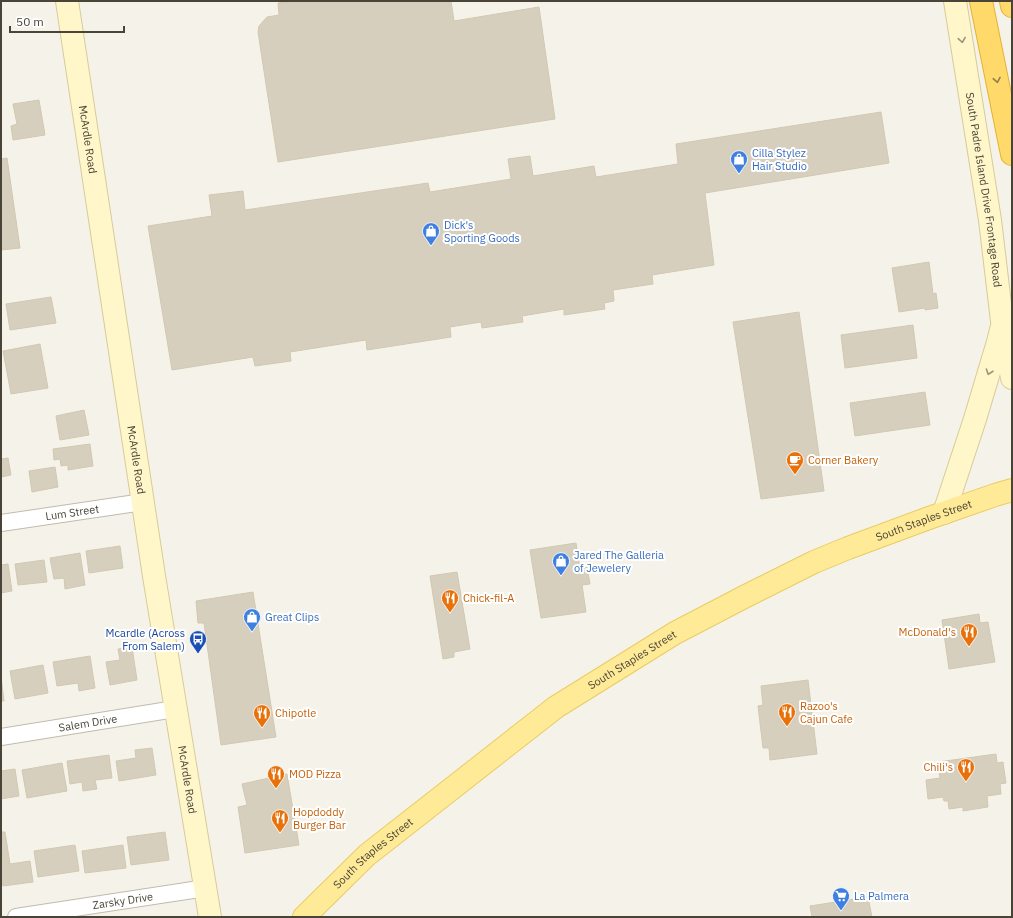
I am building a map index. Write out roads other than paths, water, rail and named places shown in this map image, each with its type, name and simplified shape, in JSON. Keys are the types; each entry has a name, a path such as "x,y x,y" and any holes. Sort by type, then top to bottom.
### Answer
{"highway":[{"path":"981,1 1012,154"},
{"path":"1011,1 1012,6"}],"main road":[{"name":"McArdle Road","path":"67,1 143,502 210,917"},
{"name":"South Padre Island Drive Frontage Road","path":"955,1 990,220 1002,321 1012,378"},
{"path":"1002,321 1012,340"},
{"path":"944,513 975,419 998,342 1002,321"},
{"name":"South Staples Street","path":"304,917 367,855 556,707 675,633 814,562 944,513 1012,490"}],"street":[{"name":"Lum Street","path":"1,524 143,502"},
{"name":"Salem Drive","path":"1,737 176,709"},
{"name":"Zarsky Drive","path":"16,917 206,888"}],"place":[{"name":"Cilla Stylez Hair Studio","path":"739,174"},
{"name":"Dick's Sporting Goods","path":"431,246"},
{"name":"Corner Bakery","path":"795,475"},
{"name":"Jared The Galleria of Jewelery","path":"561,576"},
{"name":"Chick-fil-A","path":"450,613"},
{"name":"Great Clips","path":"252,632"},
{"name":"McDonald's","path":"969,647"},
{"name":"Mcardle (Across From Salem)","path":"198,654"},
{"name":"Razoo's Cajun Cafe","path":"787,727"},
{"name":"Chipotle","path":"262,728"},
{"name":"Chili's","path":"966,782"},
{"name":"MOD Pizza","path":"276,789"},
{"name":"Hopdoddy Burger Bar","path":"280,833"},
{"name":"La Palmera","path":"841,911"}]}
